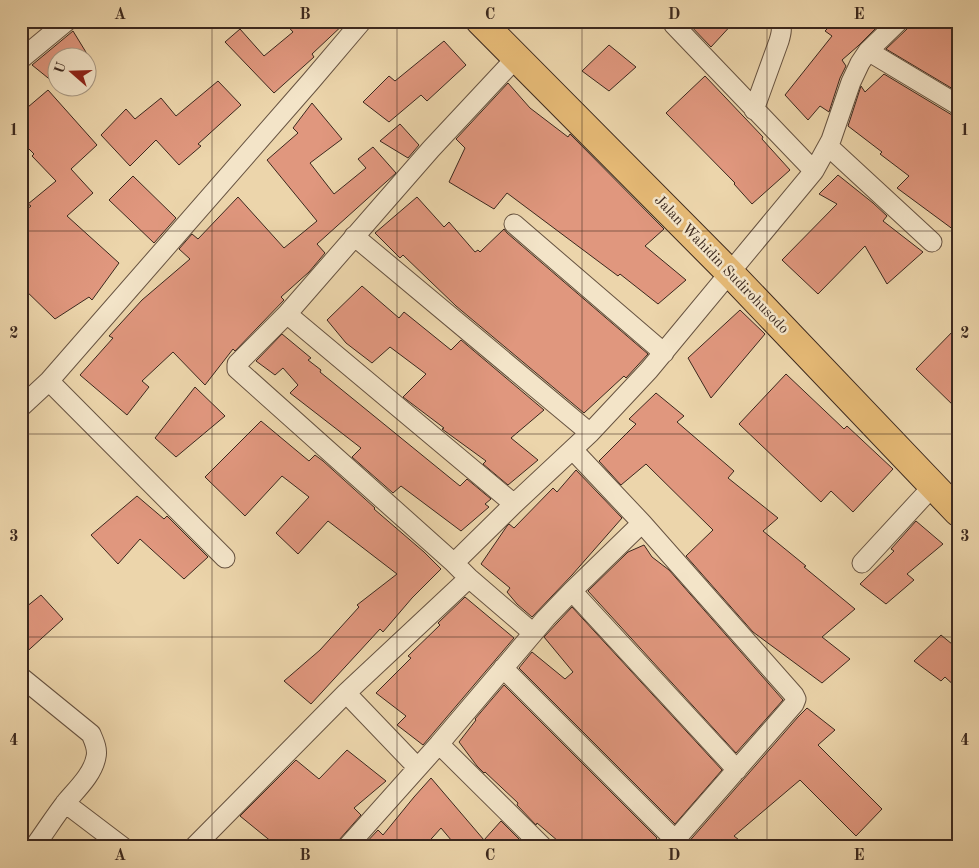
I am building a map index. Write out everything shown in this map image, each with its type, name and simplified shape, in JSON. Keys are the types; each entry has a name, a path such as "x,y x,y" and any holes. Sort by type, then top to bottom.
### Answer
{"highway":[{"name":"Jalan Wahidin Sudirohusodo","path":"480,21 730,273 958,512"}],"street":[{"path":"21,59 67,21"},
{"path":"21,407 48,381 305,89 362,21"},
{"path":"672,21 754,110 814,171"},
{"path":"754,110 779,41 781,31 779,21"},
{"path":"454,563 590,433 664,353 814,171 828,146 854,72 868,51 899,21"},
{"path":"868,51 958,105"},
{"path":"516,58 431,149 287,314 237,364 237,369 469,578 533,633"},
{"path":"828,146 932,242"},
{"path":"514,224 664,353"},
{"path":"354,236 590,433"},
{"path":"287,314 514,504"},
{"path":"48,381 225,558"},
{"path":"503,668 672,843 794,704 796,699 642,523 573,450"},
{"path":"862,562 933,486"},
{"path":"347,847 439,744 533,633 572,591 642,523"},
{"path":"194,847 346,693 469,578"},
{"path":"572,591 737,770"},
{"path":"21,677 91,734 97,752 94,765 34,847"},
{"path":"346,693 418,767"},
{"path":"439,744 543,847"},
{"path":"65,803 123,847"}],"building":[{"path":"283,21 347,21 312,54 314,57 274,93 225,42 240,29 264,56 293,32"},
{"path":"686,21 735,21 711,47"},
{"path":"835,21 883,21 842,60 846,66 829,112 820,106 808,120 785,95 832,36 825,31"},
{"path":"910,21 958,21 958,92 886,49 907,29"},
{"path":"73,31 83,48 52,48"},
{"path":"444,41 466,65 427,101 421,95 389,122 363,102 389,76 395,81"},
{"path":"609,45 636,67 609,91 582,71"},
{"path":"48,52 48,78 32,65"},
{"path":"884,74 952,115 958,116 958,233 897,188 909,176 848,126 861,86 865,92"},
{"path":"705,76 763,137 762,139 790,170 752,204 735,183 666,113"},
{"path":"218,81 241,105 198,144 201,146 179,165 156,140 130,166 101,135 126,109 135,119 161,98 176,116"},
{"path":"508,83 530,108 568,137 570,134 664,229 645,246 686,280 658,304 620,274 618,276 507,193 494,209 449,182 465,148 456,139"},
{"path":"48,90 48,98 55,98 97,145 71,169 93,193 67,216 119,263 92,300 89,297 55,319 21,286 21,214 31,206 28,204 56,181 32,156 34,154 21,141 21,113"},
{"path":"312,103 342,139 310,163 334,194 366,168 358,159 373,147 396,173 317,244 325,253 309,272 281,297 284,300 235,351 233,349 205,385 173,352 142,381 149,387 127,415 80,375 113,338 109,336 142,300 190,259 179,249 192,234 198,239 238,197 284,248 317,221 267,160 298,133 293,128"},
{"path":"400,124 419,145 408,158 380,141"},
{"path":"838,175 887,216 883,221 923,252 887,284 865,246 818,294 782,260 837,204 819,194"},
{"path":"133,176 176,218 154,243 109,200"},
{"path":"417,197 444,227 449,222 475,252 478,250 480,252 504,229 648,354 626,378 624,376 584,413 456,306 403,255 400,258 375,233"},
{"path":"362,286 399,318 404,312 451,350 461,340 544,410 511,438 538,460 508,485 483,464 486,461 442,429 444,428 403,397 426,374 390,347 372,363 346,343 327,320"},
{"path":"740,310 765,334 711,398 688,358"},
{"path":"958,326 958,410 916,369"},
{"path":"282,334 311,358 308,360 321,370 320,372 460,486 467,479 491,499 485,504 489,507 461,531 401,486 393,493 352,457 361,448 290,393 298,385 283,368 275,375 256,361"},
{"path":"786,374 844,429 847,426 893,469 853,512 831,491 821,502 739,424"},
{"path":"195,387 225,416 176,457 155,438"},
{"path":"656,393 684,416 677,422 734,471 728,478 778,518 763,531 855,609 822,637 850,659 822,683 753,632 686,556 713,530 646,464 621,485 599,461 636,424 629,419"},
{"path":"261,421 309,461 315,455 323,461 441,569 412,598 383,632 380,629 311,704 284,681 320,650 359,607 357,605 397,574 328,521 298,554 276,533 309,497 282,476 245,516 205,477"},
{"path":"576,470 622,518 532,617 507,592 510,588 481,564 509,524 514,528 553,488 557,492"},
{"path":"137,496 164,519 167,516 208,557 184,579 140,539 118,564 91,535"},
{"path":"916,521 943,544 907,574 914,580 886,604 860,584 894,551 891,549"},
{"path":"644,545 652,557 669,570 783,700 736,753 588,591 628,552"},
{"path":"41,595 63,619 21,657 21,611"},
{"path":"465,597 514,638 423,745 397,725 406,716 376,693 411,658 408,656 440,625 438,623"},
{"path":"572,607 722,770 675,824 519,668 532,652 565,679 573,672 544,637"},
{"path":"941,635 958,649 958,689 945,677 941,681 914,661"},
{"path":"504,685 657,838 649,847 565,847 537,823 536,825 517,805 518,803 477,766 459,742 475,719"},
{"path":"807,708 835,730 818,745 882,809 856,836 800,780 734,836 748,847 689,847 686,845 798,717"},
{"path":"347,750 386,781 354,808 361,815 339,840 336,847 278,847 240,816 296,760 319,779"},
{"path":"431,778 484,840 501,821 521,841 515,847 457,847 441,828 424,847 362,847 378,830 383,835"}]}
